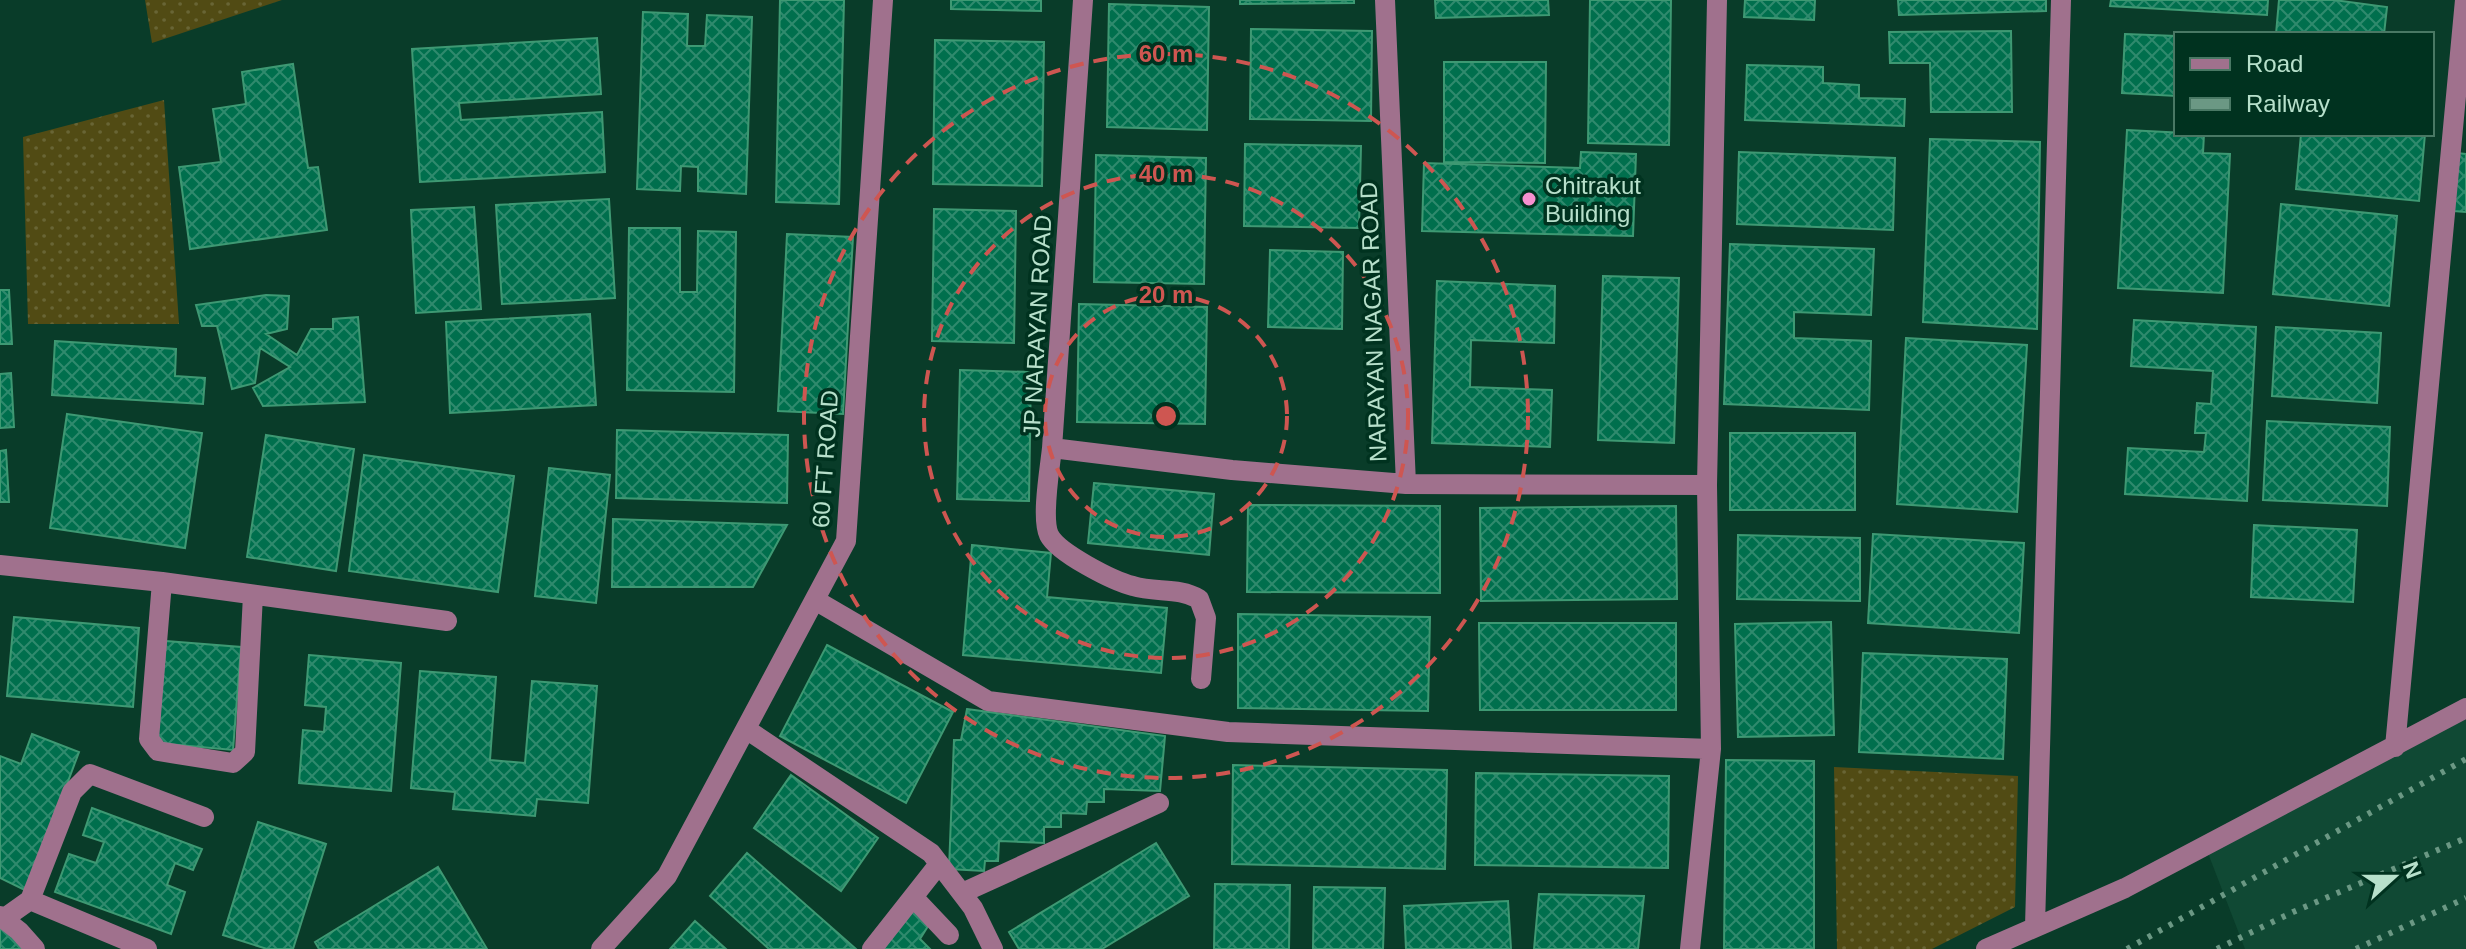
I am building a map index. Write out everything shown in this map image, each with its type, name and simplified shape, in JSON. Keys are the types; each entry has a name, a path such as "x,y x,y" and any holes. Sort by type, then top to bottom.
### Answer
{"street":[{"name":"60 FT ROAD","path":"601,949 667,876 846,541 883,0"},
{"name":"JP NARAYAN ROAD","path":"1083,0 1052,448 1232,470 1406,484"},
{"name":"NARAYAN NAGAR ROAD","path":"1385,0 1406,484 1707,485"},
{"path":"1690,949 1711,749 1707,485 1717,0"},
{"path":"2035,926 2061,0"},
{"path":"2395,747 2465,0"},
{"path":"1052,448 1046,518 1048,534 1088,567 1134,587 1190,594 1199,599 1206,618 1201,679"},
{"path":"0,565 162,582 447,621"},
{"path":"162,582 149,739 158,751 233,763 245,752 253,595"},
{"path":"815,600 988,701 1228,732 1711,749"},
{"path":"1986,949 2125,888 2466,708"},
{"path":"746,729 931,853 973,908 993,949"},
{"path":"35,949 2,917 30,900 72,792 90,774 204,817"},
{"path":"962,893 1159,803"},
{"path":"872,949 939,864"},
{"path":"913,897 949,935"},
{"path":"30,900 147,949"}],"shaded area":[{"path":"145,0 282,0 152,43"},
{"path":"164,100 179,324 28,324 23,137"},
{"path":"2466,707 2466,949 2245,949 2206,848"},
{"path":"1834,767 2018,776 2015,907 1932,949 1837,949"}],"building":[{"path":"780,0 844,0 839,204 776,202"},
{"path":"951,0 1041,0 1041,11 951,9"},
{"path":"1240,0 1354,0 1354,3 1240,4"},
{"path":"1435,0 1548,0 1549,15 1436,18"},
{"path":"1590,0 1671,0 1669,145 1588,143"},
{"path":"1745,0 1815,0 1814,20 1744,17"},
{"path":"1898,0 2046,0 2046,11 1899,15"},
{"path":"2111,0 2268,0 2267,15 2110,6"},
{"path":"2279,0 2334,0 2387,7 2384,32 2276,32"},
{"path":"1109,4 1209,7 1207,130 1107,127"},
{"path":"643,12 688,14 687,46 705,46 707,15 752,17 746,194 698,191 698,167 681,166 680,191 637,189"},
{"path":"1251,29 1372,31 1371,121 1250,119"},
{"path":"2011,31 2012,112 1931,112 1930,63 1890,63 1889,32"},
{"path":"2125,34 2174,36 2174,96 2122,93"},
{"path":"597,38 601,94 459,103 461,120 602,112 605,172 420,182 412,49"},
{"path":"935,40 1044,42 1042,186 933,184"},
{"path":"1444,62 1546,62 1545,163 1444,162"},
{"path":"293,64 308,168 318,167 327,230 190,249 179,167 221,162 213,109 246,104 242,72"},
{"path":"1747,65 1823,67 1823,83 1859,85 1859,98 1905,99 1904,126 1745,120"},
{"path":"2127,130 2204,136 2203,153 2230,154 2223,293 2118,288"},
{"path":"2301,136 2425,136 2419,201 2296,189"},
{"path":"1930,139 2040,142 2037,329 1923,322"},
{"path":"1245,144 1361,146 1359,228 1244,226"},
{"name":"Chitrakut Building","path":"1581,152 1636,154 1633,236 1422,231 1424,163 1580,168"},
{"path":"1739,152 1895,158 1893,230 1737,224"},
{"path":"2457,153 2466,154 2466,212 2454,211"},
{"path":"1096,155 1206,158 1204,284 1094,282"},
{"path":"609,199 615,298 502,304 496,205"},
{"path":"2281,204 2397,216 2389,306 2273,294"},
{"path":"474,207 481,309 416,313 411,210"},
{"path":"934,209 1016,211 1014,343 932,341"},
{"path":"629,228 680,228 680,292 697,292 698,231 736,232 734,392 627,390"},
{"path":"787,234 853,237 843,414 778,411"},
{"path":"1730,244 1874,249 1871,315 1794,312 1794,338 1871,341 1869,410 1724,404"},
{"path":"1270,250 1343,252 1342,329 1268,327"},
{"path":"1603,276 1679,278 1674,443 1598,440"},
{"path":"1437,281 1555,286 1554,343 1471,340 1470,387 1552,390 1550,447 1432,443"},
{"path":"0,290 9,290 12,344 0,344"},
{"path":"266,295 289,296 287,329 266,334 297,355 311,329 333,329 333,319 358,317 365,402 263,406 253,388 290,367 260,348 255,383 232,389 217,326 202,326 196,305"},
{"path":"1079,304 1207,307 1205,424 1077,422"},
{"path":"590,314 596,405 450,413 446,322"},
{"path":"2134,320 2256,327 2247,501 2125,494 2128,448 2204,452 2206,433 2195,433 2197,403 2211,404 2213,371 2131,366"},
{"path":"2276,327 2381,333 2377,403 2272,396"},
{"path":"1906,338 2027,345 2017,512 1897,504"},
{"path":"55,341 176,349 175,376 205,378 203,404 52,395"},
{"path":"960,370 1031,372 1029,501 957,499"},
{"path":"11,373 14,427 0,428 0,374"},
{"path":"67,414 202,433 185,548 50,528"},
{"path":"2267,421 2390,427 2387,506 2263,500"},
{"path":"617,430 788,435 787,503 616,498"},
{"path":"1730,433 1855,433 1855,510 1730,510"},
{"path":"266,435 354,449 336,571 247,557"},
{"path":"6,450 9,502 0,502 0,451"},
{"path":"364,455 514,476 498,592 349,571"},
{"path":"549,468 610,475 596,603 535,596"},
{"path":"1094,483 1214,494 1209,555 1088,543"},
{"path":"1248,505 1440,506 1440,593 1247,592"},
{"path":"1676,506 1677,599 1481,601 1480,508"},
{"path":"613,519 787,525 753,587 612,587"},
{"path":"2254,525 2357,530 2353,602 2251,597"},
{"path":"1873,534 2024,543 2019,633 1868,623"},
{"path":"1738,535 1860,538 1860,601 1737,599"},
{"path":"972,545 1051,553 1047,597 1167,608 1161,673 963,655"},
{"path":"1238,614 1430,617 1428,711 1238,708"},
{"path":"14,617 139,628 133,707 7,696"},
{"path":"1831,622 1834,735 1738,737 1735,624"},
{"path":"1479,623 1676,623 1676,710 1480,710"},
{"path":"166,641 241,647 233,750 157,743"},
{"path":"827,645 953,712 906,803 780,736"},
{"path":"1863,653 2007,659 2003,759 1859,752"},
{"path":"309,655 401,663 391,791 299,783 303,730 324,732 326,707 305,705"},
{"path":"420,671 496,677 490,760 525,763 532,681 597,686 588,803 537,799 535,816 453,809 455,792 411,788"},
{"path":"967,709 1165,736 1160,791 1104,789 1104,802 1087,802 1086,814 1061,813 1061,827 1044,827 1044,843 999,841 998,861 985,861 984,871 949,869 954,740 961,740"},
{"path":"32,734 79,752 27,891 0,878 0,756 21,764"},
{"path":"1726,760 1814,761 1814,949 1724,949"},
{"path":"1233,765 1447,770 1445,869 1232,864"},
{"path":"1476,773 1669,776 1668,868 1475,865"},
{"path":"791,775 878,838 841,891 754,828"},
{"path":"92,808 202,849 193,870 175,863 167,885 185,892 171,934 55,892 69,854 96,863 104,842 83,835"},
{"path":"258,822 326,844 293,949 267,949 223,935"},
{"path":"1156,843 1189,896 1102,949 1019,949 1009,932"},
{"path":"747,853 856,949 769,949 710,896"},
{"path":"438,867 487,949 319,949 315,942"},
{"path":"1215,884 1290,885 1289,949 1214,949"},
{"path":"1314,887 1385,888 1383,949 1313,949"},
{"path":"1539,894 1644,896 1638,949 1534,949"},
{"path":"1508,901 1511,949 1406,949 1404,906"},
{"path":"915,908 930,923 920,939 930,949 883,949"},
{"path":"695,921 726,949 670,949"},
{"path":"0,926 26,949 0,949"}],"railway":[{"path":"2127,949 2466,759"},
{"path":"2217,949 2293,912 2466,838"},
{"path":"2356,949 2466,898"}],"place":[{"name":"Chitrakut Building","path":"1529,199"}]}
